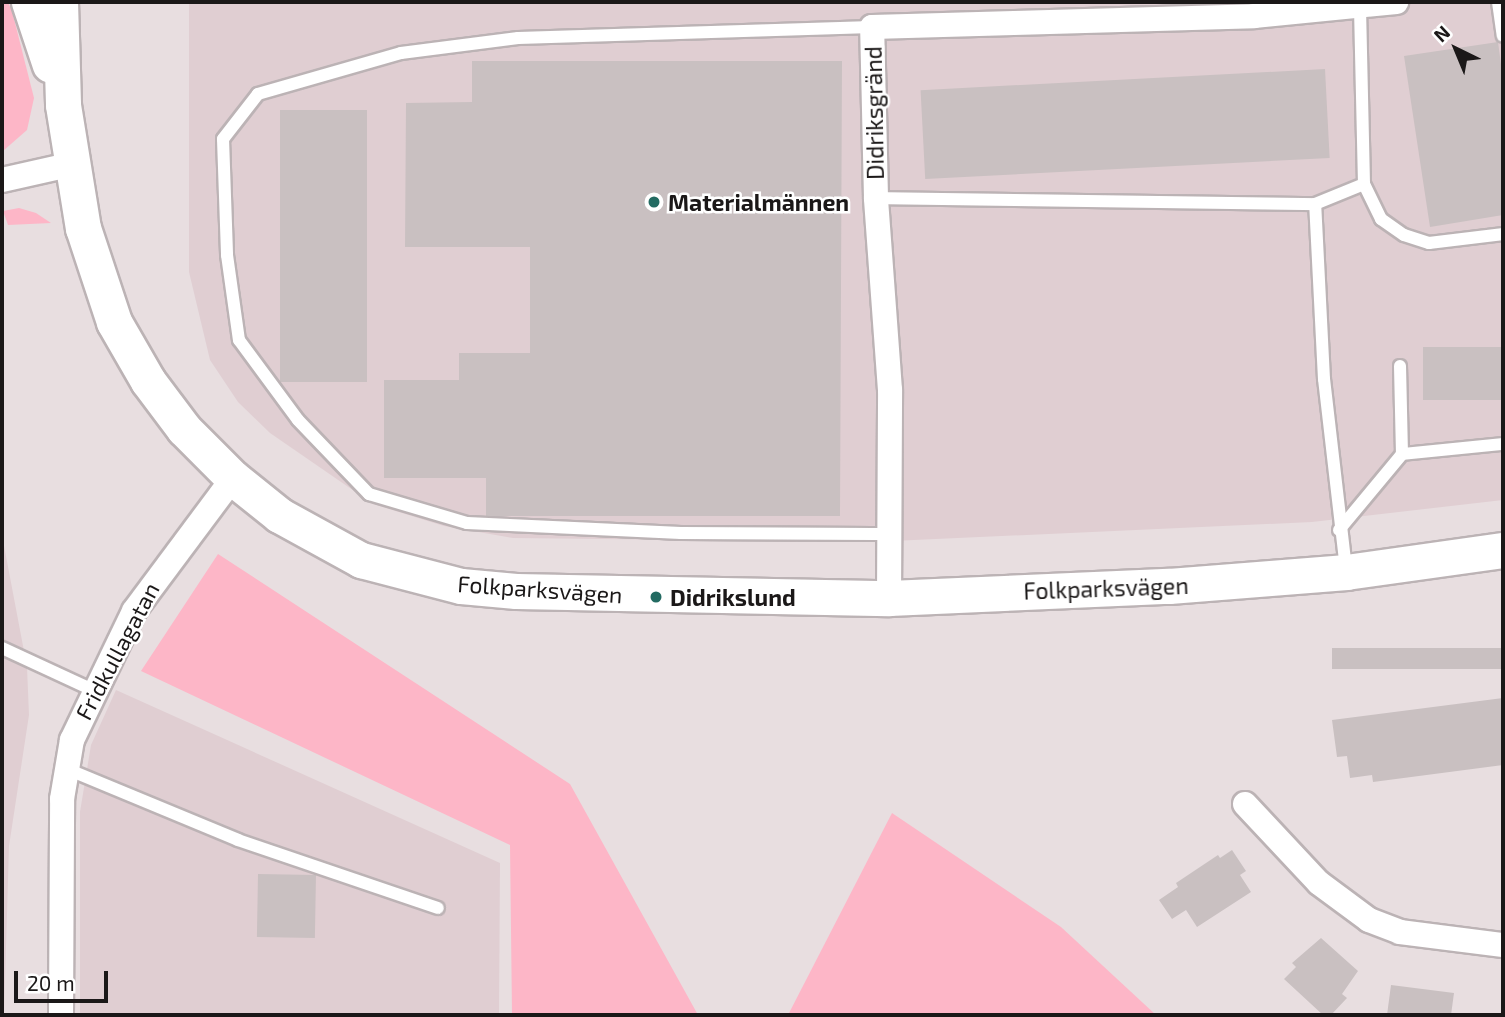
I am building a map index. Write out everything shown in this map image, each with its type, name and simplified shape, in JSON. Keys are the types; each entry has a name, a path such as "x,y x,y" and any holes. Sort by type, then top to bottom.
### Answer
{"main road":[{"name":"Folkparksvägen","path":"29,2 63,105"},
{"name":"Folkparksvägen","path":"60,2 63,105 83,228 114,321 148,381 184,429 233,478 279,515 332,546 402,574 461,586 656,597 889,598 1169,586 1346,572 1503,550"}],"street":[{"name":"Didriksgränd","path":"889,598 890,390 876,198 872,27 1254,16 1396,2"},
{"path":"2,180 73,164"},
{"name":"Fridkullagatan","path":"61,1015 62,799 72,740 93,690 156,576 233,478"},
{"path":"1245,804 1319,883 1369,920 1400,932 1503,945"}],"lane":[{"path":"1498,2 1503,36"},
{"path":"1360,6 1364,184 1381,219 1404,235 1429,243 1503,234"},
{"path":"872,27 518,37 401,53 258,94 223,139 223,152 227,255 239,340 298,420 369,494 467,523 681,533 889,534"},
{"path":"876,198 1315,204 1364,184"},
{"path":"1315,204 1324,379 1339,530 1346,572"},
{"path":"1339,530 1402,453 1400,366"},
{"path":"1402,453 1503,444"},
{"path":"2,648 93,690"},
{"path":"67,769 238,840 439,908"}],"shaded area":[{"path":"2,2 8,2 12,11 34,98 27,130 3,151"},
{"path":"189,2 1503,2 1503,500 1312,522 870,542 513,538 444,526 373,504 270,433 238,402 210,360 189,272"},
{"path":"19,208 36,213 51,223 8,225 3,211"},
{"path":"2,535 27,667 29,715 9,846 4,1015"},
{"path":"218,554 570,784 698,1015 512,1015 510,845 141,671"},
{"path":"116,690 500,863 499,1015 80,1015 80,812 91,745"},
{"path":"892,813 1061,927 1156,1015 788,1015"}],"building":[{"path":"1498,42 1503,79 1503,215 1430,227 1404,56"},
{"path":"472,61 842,61 840,516 486,516 486,478 384,478 384,380 459,380 459,353 530,353 530,247 405,247 406,103 472,102"},
{"path":"1325,69 1330,158 925,179 921,90"},
{"path":"280,110 367,110 367,382 280,382"},
{"path":"1423,347 1503,347 1503,400 1423,400"},
{"path":"1332,648 1503,648 1503,669 1332,669"},
{"path":"1503,698 1503,765 1373,782 1372,775 1350,778 1347,756 1337,757 1332,720"},
{"path":"1232,850 1246,871 1240,875 1251,892 1197,927 1186,910 1172,919 1159,900 1178,887 1176,883 1218,855 1220,858"},
{"path":"258,874 316,875 315,938 257,937"},
{"path":"1321,938 1358,971 1342,994 1347,998 1331,1015 1323,1015 1284,979 1296,967 1292,963"},
{"path":"1391,985 1454,993 1451,1015 1387,1015"}],"place":[{"name":"Materialmännen","path":"654,202"},
{"name":"Didrikslund","path":"656,597"}]}
